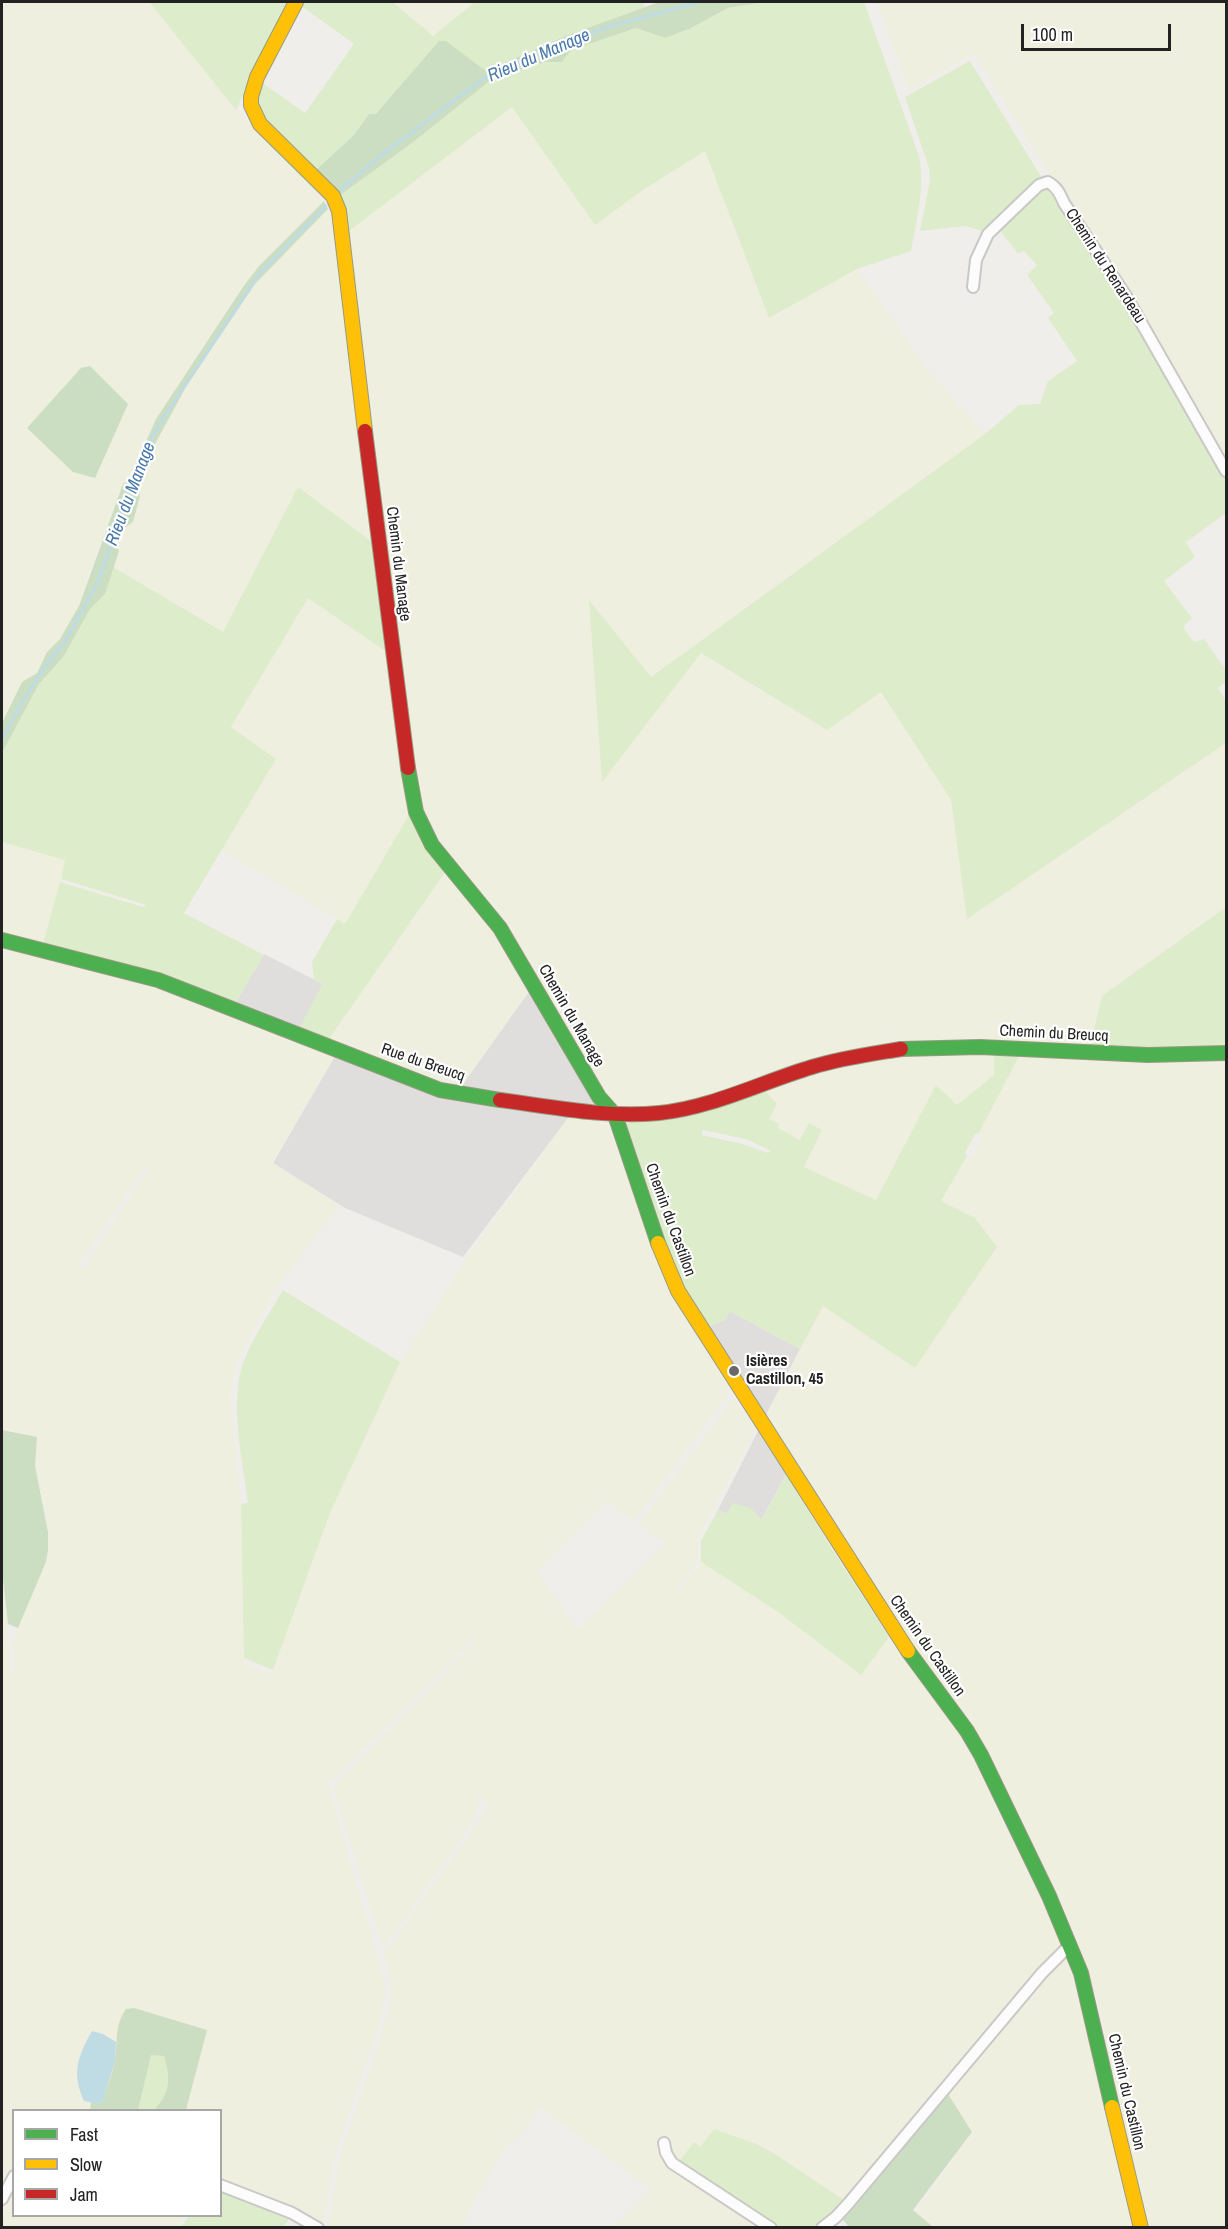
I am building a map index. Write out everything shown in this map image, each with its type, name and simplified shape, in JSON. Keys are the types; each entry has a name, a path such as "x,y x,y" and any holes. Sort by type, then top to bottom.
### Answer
{"street":[{"name":"Chemin du Manage","path":"296,2 254,87 251,106 260,124 333,196 339,211 377,533 412,797 416,812 432,845 500,928 599,1097 615,1115"},
{"name":"Chemin du Renardeau","path":"973,287 976,260 988,234 1039,185 1048,182 1053,184 1126,296 1227,471"},
{"name":"Rue du Breucq","path":"2,940 158,980 440,1090 497,1100 615,1115 660,1113 693,1107 812,1066 880,1052"},
{"name":"Chemin du Breucq","path":"880,1052 940,1047 1148,1055 1227,1053"},
{"name":"Chemin du Castillon","path":"615,1115 660,1248 678,1291 894,1631 967,1731 981,1755 1049,1896 1081,1973 1141,2228"},
{"path":"822,2228 848,2204 1042,1973 1070,1945"},
{"path":"664,2143 666,2153 672,2163 771,2228"},
{"path":"2,2199 12,2180"},
{"path":"222,2186 292,2213 318,2228"}],"shaded area":[{"path":"264,954 323,984 299,1030 233,1007"},
{"path":"532,986 607,1111 574,1110 463,1257 345,1208 273,1163 338,1051 458,1091"},
{"path":"730,1311 800,1349 763,1421 791,1465 761,1521 733,1503 727,1514 718,1510 760,1427 708,1327 724,1320"}],"green space":[{"path":"2,2 149,2 236,110 326,198 259,265 156,419 103,543 99,545 79,606 60,639 47,652 37,673 22,682 2,723"},
{"path":"149,2 287,2 236,110"},
{"path":"302,2 393,2 433,36 475,2 643,2 645,7 568,35 486,71 446,41 376,114 369,114 354,135 316,170 270,127 257,108 256,100 261,82 305,113 354,44 300,5"},
{"path":"393,2 475,2 433,36"},
{"path":"659,2 765,2 728,8 689,29 665,38 636,28 571,50 562,62 545,62 492,79 412,143 339,196 316,170 354,135 369,114 376,114 439,41 446,41 486,71 568,35"},
{"path":"765,2 864,2 919,156 921,192 911,251 857,269 769,318 705,151 643,190 595,225 512,107 349,231 339,196 412,143 492,79 545,62 562,62 570,50 636,28 665,38 689,29 728,8"},
{"path":"877,2 1226,2 1226,462 1163,346 1060,185 1052,179 974,53 909,90"},
{"path":"970,61 1042,178 985,232 965,226 920,231 930,180 929,168 905,97"},
{"path":"512,107 595,225 643,190 705,151 769,318 857,269 934,378 985,434 650,677 590,601 602,782 701,653 826,730 880,692 951,800 967,919 1226,743 1226,907 1102,996 1090,1046 885,1039 896,1047 995,1048 994,1075 957,1105 936,1086 877,1200 804,1167 822,1130 800,1141 778,1128 769,1119 777,1105 764,1090 772,1087 683,1105 613,1109 502,916 428,828 419,805 413,781 389,559 349,231"},
{"path":"1047,187 1135,320 1226,480 1226,513 1186,542 1195,557 1164,581 1192,618 1183,627 1194,642 1204,639 1226,670 1226,682 1218,688 1226,701 1226,743 967,919 951,800 881,692 827,730 701,653 602,782 589,600 651,677 985,434 1019,405 1040,404 1048,381 1077,361 1048,318 1054,313 1027,275 1037,265 1024,251 1018,254 998,228 1037,192"},
{"path":"324,201 328,209 255,284 186,387 136,479 140,496 133,522 123,529 116,545 119,551 105,594 90,609 64,656 39,684 2,753 2,723 22,682 37,673 47,652 60,639 79,606 123,484 129,480 156,419 259,266"},
{"path":"331,207 335,219 371,541 298,487 223,633 113,567 119,551 116,545 123,529 133,522 140,496 136,479 186,387 255,284"},
{"path":"90,366 128,404 95,478 73,472 27,428 81,368"},
{"path":"298,487 371,541 388,653 308,598 231,727 276,759 184,913 264,955 235,1003 156,971 43,944 60,882 143,907 146,905 61,879 65,860 2,842 2,753 39,684 64,656 90,609 105,594 113,567 223,632"},
{"path":"308,598 388,653 410,813 345,924 221,850 275,759 231,727"},
{"path":"410,813 446,871 329,1039 299,1028 323,984 314,979 312,962 337,919 345,924"},
{"path":"2,842 66,860 42,947 7,938 2,954"},
{"path":"446,872 481,908 531,989 461,1087 432,1079 329,1039"},
{"path":"1226,907 1226,1045 1143,1049 1090,1046 1102,996"},
{"path":"7,949 153,987 334,1057 273,1163 339,1205 273,1293 238,1359 230,1394 241,1504 244,1664 271,1674 330,1513 400,1362 471,1252 571,1114 603,1121 608,1125 664,1277 732,1389 634,1520 606,1501 537,1572 577,1630 666,1544 639,1524 734,1398 755,1429 698,1538 697,1562 675,1591 678,1592 701,1562 778,1612 860,1675 889,1637 956,1731 976,1765 1061,1941 1059,1948 938,2086 844,2200 772,2152 754,2143 714,2130 762,2227 615,2227 651,2189 540,2107 514,2142 510,2140 467,2213 465,2220 467,2227 328,2226 341,2153 390,2004 391,1984 384,1954 485,1812 489,1803 480,1795 477,1812 469,1827 383,1948 333,1787 476,1641 474,1638 328,1785 386,1988 380,2022 335,2154 323,2225 277,2202 222,2180 222,2109 12,2109 12,2169 2,2190 2,1569 8,1624 6,1636 13,1680 15,1667 13,1641 46,1562 48,1532 35,1466 37,1438 2,1430 2,965","holes":["146,1166 148,1169 82,1270 78,1264"]},
{"path":"994,1055 1019,1056 941,1201 975,1218 997,1247 915,1368 823,1306 800,1349 730,1311 725,1320 708,1327 670,1258 626,1125 631,1120 713,1107 764,1090 777,1104 769,1119 779,1124 778,1128 800,1140 809,1123 822,1130 804,1167 876,1200 936,1085 957,1105 994,1075","holes":["703,1130 746,1139 771,1151 768,1153 739,1143 701,1135"]},
{"path":"1019,1056 1137,1062 1226,1060 1226,2227 1149,2227 1140,2203 1100,2012 1071,1925 988,1751 899,1626 766,1415 823,1305 915,1367 997,1247 975,1218 941,1202 967,1156 974,1156 982,1134 979,1133"},
{"path":"283,1290 400,1362 330,1513 273,1670 244,1658 241,1504 248,1503 237,1401 244,1361"},
{"path":"2,1430 37,1437 35,1466 48,1532 46,1562 18,1628 8,1624 2,1569"},
{"path":"786,1475 889,1637 861,1675 778,1612 701,1562 701,1541 718,1510 727,1514 733,1503 751,1508 762,1520"},
{"path":"1067,1960 1087,2026 1133,2227 933,2227 915,2213 972,2132 946,2091 1044,1977 1061,1962"},
{"path":"134,2008 207,2030 186,2109 155,2109 166,2092 168,2072 164,2056 151,2055 138,2109 90,2109 91,2102 99,2104 103,2101 114,2064 120,2021 126,2009"},
{"path":"150,2055 164,2056 168,2072 166,2092 155,2109 138,2109"},
{"path":"946,2091 972,2132 913,2210 933,2227 849,2227 843,2220"},
{"path":"714,2129 772,2152 844,2200 829,2217 812,2227 777,2227 678,2163 694,2142 700,2147"},
{"path":"222,2191 289,2219 283,2227 181,2227 188,2217 222,2217"},
{"path":"12,2192 12,2217 184,2217 176,2227 8,2227 2,2224"}],"water":[{"path":"92,2031 103,2034 116,2042 115,2061 103,2101 99,2104 84,2101 77,2073 80,2057"}],"waterway":[{"name":"Rieu du Manage","path":"340,190 379,157 487,76 608,27 699,2"},
{"name":"Rieu du Manage","path":"2,739 22,702 64,643 98,582 139,462 162,420 260,273 326,206"}],"traffic: fast":[{"path":"408,768 416,812 432,845 500,928 599,1097 615,1115 658,1243"},
{"path":"2,940 158,980 440,1090 500,1100"},
{"path":"901,1049 980,1047 1148,1055 1226,1053"},
{"path":"908,1651 967,1731 981,1755 1049,1896 1081,1973 1112,2107"}],"traffic: slow":[{"path":"296,2 257,77 251,105 260,124 333,196 339,211 365,431"},
{"path":"658,1243 678,1291 908,1651"},
{"path":"1112,2107 1141,2228"}],"traffic: jam":[{"path":"365,431 408,768"},
{"path":"500,1100 599,1113 659,1113 698,1106 823,1064 901,1049"}],"place":[{"name":"Isières Castillon, 45","path":"734,1371"}]}
